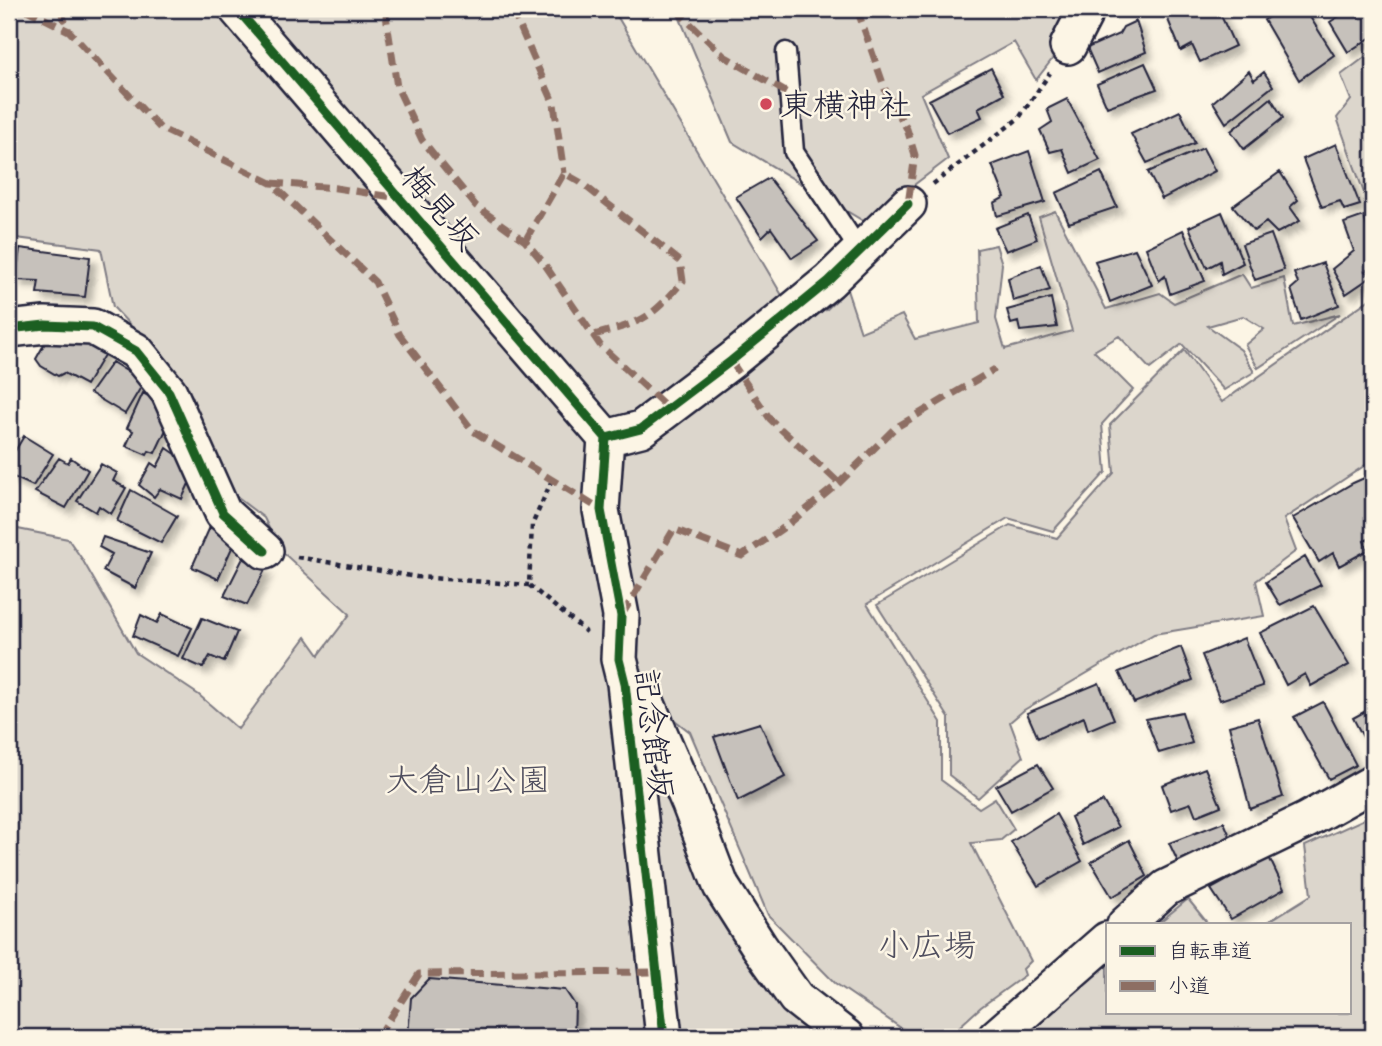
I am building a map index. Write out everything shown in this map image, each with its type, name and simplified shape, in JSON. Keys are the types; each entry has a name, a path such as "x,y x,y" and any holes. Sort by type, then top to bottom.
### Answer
{"street":[{"name":"梅見坂","path":"237,9 606,438"},
{"path":"1068,46 1087,9"},
{"path":"606,438 641,429 756,341 829,281 908,204"},
{"path":"9,329 45,325 93,327 136,351 169,391 223,513 265,551"},
{"name":"記念館坂","path":"606,438 601,510 621,616 622,671 664,1037"},
{"path":"622,671 646,702 690,802 721,887 796,998 846,1037"},
{"path":"1127,923 1166,888 1307,820 1373,783"},
{"path":"996,1037 1106,941"}],"lane":[{"path":"786,52 794,152 860,251"}],"path":[{"path":"908,204 1019,118 1068,46"},
{"path":"529,585 532,525 551,480"},
{"path":"265,551 417,577 529,585 622,671"}],"green space":[{"name":"大倉山公園","path":"9,9 249,9 379,204 599,443 822,302 826,310 847,290 861,332 902,315 915,339 979,323 977,249 996,245 1002,264 996,319 1005,349 1072,331 1039,217 1055,211 1106,309 1160,293 1174,303 1242,274 1251,288 1284,278 1293,326 1340,314 1258,368 1245,345 1264,329 1243,316 1208,326 1241,350 1254,372 1224,390 1182,344 1150,369 1119,336 1094,351 1133,390 1102,424 1106,472 1053,531 1008,518 867,604 941,722 941,780 979,808 995,798 1014,829 1001,840 971,843 1031,961 1023,969 1025,975 981,1007 948,1037 925,1037 901,1028 835,983 768,915 690,732 668,715 658,744 802,990 857,1037 9,1037 9,518 18,529 68,539 136,653 199,695 238,729 306,637 319,655 350,614 279,549 264,518 217,482 196,432 192,396 172,369 113,307 101,249 9,237"},
{"path":"255,9 613,9 786,302 641,421 601,415"},
{"path":"676,9 1079,9 1071,35 1036,80 1014,42 921,94 948,159 885,207 884,204 865,222 732,142"},
{"path":"1373,51 1373,218 1337,118 1351,100 1341,75"},
{"path":"1373,297 1373,460 1284,519 1296,551 1256,581 1264,616 1154,634 1024,710 1010,722 1023,757 978,798 949,775 949,718 877,605 1010,525 1057,538 1114,473 1110,425 1184,350 1222,402"},
{"path":"1373,815 1373,1037 1021,1037 1106,966 1106,1014 1350,1014 1350,923 1266,923 1311,895 1305,846"},
{"path":"1188,899 1207,923 1158,923"}],"building":[{"path":"1218,9 1235,46 1200,62 1192,45 1181,51 1164,10"},
{"path":"1281,9 1305,9 1334,55 1299,80 1264,20"},
{"path":"1350,9 1373,9 1373,36 1348,52 1330,22"},
{"path":"1136,21 1146,52 1098,73 1087,48 1119,34 1123,27"},
{"path":"1145,63 1157,89 1107,107 1097,84"},
{"path":"991,68 1004,94 978,108 982,117 947,133 929,100"},
{"path":"1249,71 1254,80 1264,72 1273,86 1226,123 1213,102"},
{"path":"1271,98 1283,118 1244,149 1231,131"},
{"path":"1067,99 1100,160 1072,173 1062,149 1050,152 1040,130 1052,122 1047,109"},
{"path":"1180,111 1195,143 1147,163 1131,134"},
{"path":"1336,144 1360,205 1344,210 1340,201 1322,207 1303,159"},
{"path":"1203,148 1215,171 1162,199 1148,172"},
{"path":"1029,151 1045,202 997,216 994,203 1005,197 992,165"},
{"path":"1101,172 1117,207 1069,223 1056,193"},
{"path":"1280,172 1298,200 1290,207 1300,221 1277,233 1266,222 1254,231 1233,206"},
{"path":"769,178 818,241 792,258 771,228 762,237 736,197"},
{"path":"1222,212 1243,263 1222,274 1220,261 1207,268 1189,227"},
{"path":"1028,215 1037,239 1006,251 995,228"},
{"path":"1364,216 1373,250 1373,267 1365,271 1371,277 1346,294 1332,269 1354,251 1344,223"},
{"path":"1183,230 1205,281 1170,294 1165,276 1159,281 1146,248"},
{"path":"1271,234 1284,270 1255,280 1242,244"},
{"path":"20,248 90,257 85,297 37,293 39,281 16,280"},
{"path":"1135,249 1152,285 1110,302 1095,261"},
{"path":"1323,263 1339,305 1301,320 1291,289 1298,283 1294,273"},
{"path":"1041,265 1050,290 1013,301 1008,278"},
{"path":"1051,298 1057,327 1020,331 1018,322 1011,324 1007,310"},
{"path":"50,334 77,335 107,350 86,385 64,373 58,376 41,366 36,359"},
{"path":"112,362 144,382 125,414 90,393"},
{"path":"143,393 163,404 159,413 171,419 155,453 149,451 147,455 126,446 133,431 127,428"},
{"path":"24,436 53,454 33,486 9,475 9,461"},
{"path":"167,448 196,468 182,499 160,489 154,497 139,485 151,463 157,467"},
{"path":"59,458 68,463 71,458 88,470 66,508 35,492"},
{"path":"101,464 117,473 113,481 126,488 111,514 99,506 96,512 77,501"},
{"path":"1373,474 1373,537 1364,541 1368,550 1339,566 1333,553 1319,562 1293,518"},
{"path":"131,490 177,516 161,543 117,521"},
{"path":"210,527 235,541 218,579 192,567"},
{"path":"103,537 151,553 135,588 103,571 112,554 99,547"},
{"path":"1305,557 1321,585 1280,605 1266,582"},
{"path":"243,558 265,570 247,605 224,596"},
{"path":"1314,606 1349,665 1311,686 1305,674 1286,685 1260,633"},
{"path":"162,614 192,628 178,656 133,636 141,615 157,623"},
{"path":"202,618 237,632 224,662 210,656 203,668 183,659"},
{"path":"1244,638 1263,686 1220,700 1202,655"},
{"path":"1181,647 1193,680 1134,703 1119,672"},
{"path":"1099,683 1114,719 1088,730 1084,717 1038,738 1027,713"},
{"path":"1323,702 1356,765 1329,779 1294,717"},
{"path":"1373,707 1373,756 1353,718"},
{"path":"1182,712 1192,743 1159,753 1146,719"},
{"path":"1258,718 1283,797 1250,809 1229,726"},
{"path":"760,723 785,777 738,801 714,737"},
{"path":"1038,764 1053,788 1011,811 996,786"},
{"path":"1205,768 1221,806 1196,816 1191,803 1171,810 1162,785"},
{"path":"1103,801 1118,827 1083,845 1071,817"},
{"path":"1056,814 1082,861 1038,886 1011,842"},
{"path":"1224,822 1230,836 1179,864 1169,843"},
{"path":"1129,840 1147,876 1112,897 1091,862"},
{"path":"1269,857 1284,889 1231,919 1211,889"},
{"path":"429,979 565,990 575,1005 574,1037 408,1037 411,998"}],"marked path":[{"path":"25,9 69,31 160,128 271,183 375,282 400,335 473,431 601,510"},
{"path":"60,9 69,31"},
{"path":"385,9 397,87 422,140 476,206 525,241 543,262 600,345 668,408"},
{"path":"512,9 554,104 564,173"},
{"path":"675,9 724,56 789,94"},
{"path":"857,9 886,92 907,129 915,155 908,204"},
{"path":"525,241 564,173 580,182 680,261 683,281 653,312 624,327 594,335"},
{"path":"271,183 336,188 398,198"},
{"path":"731,361 770,419 839,483"},
{"path":"622,615 674,529 742,556 786,526 839,483 895,428 995,369"},
{"path":"378,1037 419,974 656,972"}],"cycle path":[{"path":"237,9 606,438"},
{"path":"606,438 641,429 731,361 829,281 908,204"},
{"path":"9,329 45,325 93,327 136,351 169,392 223,513 265,551"},
{"path":"606,438 601,510 621,616 619,659 625,683 664,1037"}],"place":[{"name":"東横神社","path":"766,104"}],"park label":[{"name":"小広場","path":"927,944"}]}
